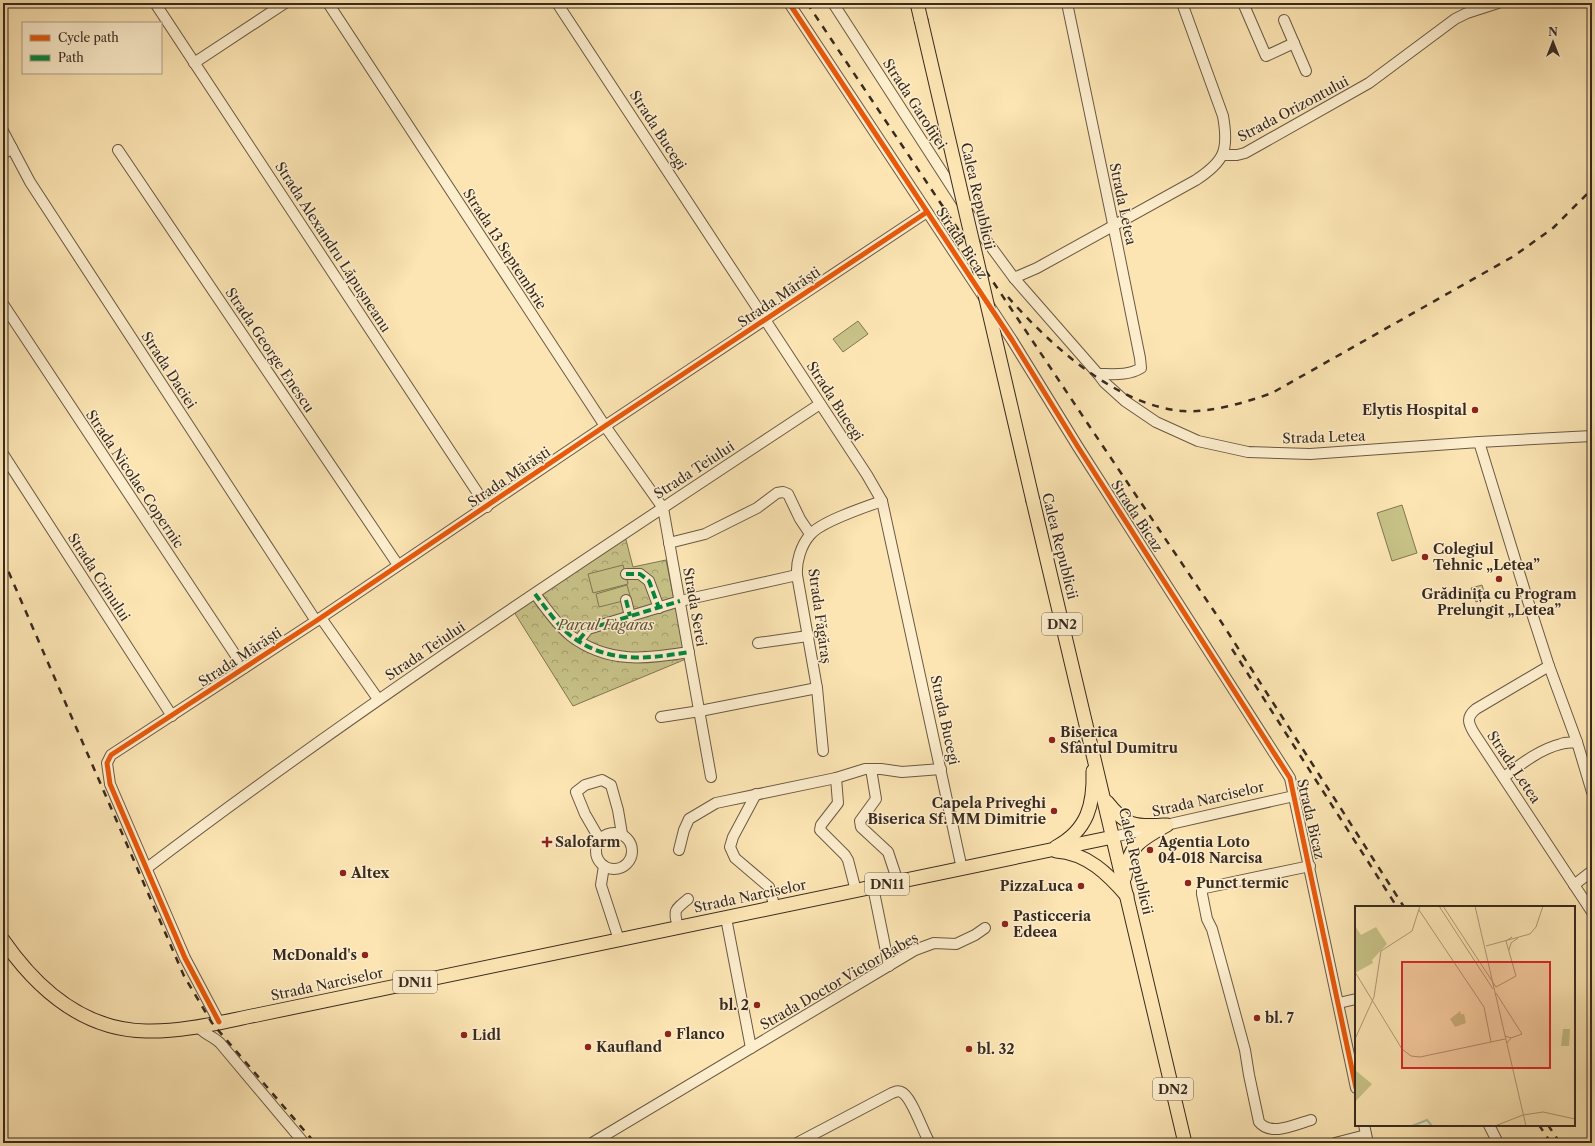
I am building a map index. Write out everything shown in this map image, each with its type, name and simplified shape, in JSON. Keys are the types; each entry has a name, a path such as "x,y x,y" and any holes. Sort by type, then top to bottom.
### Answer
{"main road":[{"name":"Calea Republicii","path":"917,3 1185,1143"},
{"name":"DN11","path":"1048,851 1071,837 1085,820 1090,810 1093,774 1092,747"},
{"path":"1104,799 1114,811 1127,822 1135,825 1167,825"},
{"path":"1126,891 1126,868 1132,850 1144,838 1167,825"},
{"name":"Strada Narciselor","path":"215,1023 1113,837"},
{"name":"DN11","path":"1048,851 1072,854 1098,867 1126,891"},
{"name":"DN11","path":"3,940 36,981 63,1003 93,1021 120,1029 146,1031 215,1023"}],"street":[{"name":"Strada Alexandru Lăpușneanu","path":"155,3 487,507"},
{"path":"194,63 285,3"},
{"name":"Strada 13 Septembrie","path":"328,3 605,426 663,508"},
{"name":"Strada Bucegi","path":"558,3 877,491 882,501 962,869"},
{"name":"Strada Bicaz","path":"789,3 1012,340 1082,454 1290,778 1339,1002 1355,1083"},
{"name":"Strada Garofiței","path":"833,3 986,240 1014,278"},
{"name":"Strada Letea","path":"1067,3 1114,225 1141,368 1129,373 1098,374"},
{"path":"1014,278 1037,268 1196,180 1215,166 1223,155 1226,131 1223,116 1182,3"},
{"path":"1243,3 1266,56 1294,43"},
{"name":"Strada Orizontului","path":"1223,155 1237,155 1245,153 1338,102 1369,83 1455,19 1467,13 1498,3"},
{"path":"1284,20 1306,71"},
{"name":"Strada Daciei","path":"3,131 34,188 319,620 378,699"},
{"path":"3,154 12,148"},
{"name":"Strada George Enescu","path":"118,150 398,565"},
{"name":"Strada Mărăști","path":"147,868 110,784 107,763 111,755 319,620 605,426 927,212"},
{"name":"Strada Letea","path":"1014,278 1104,382 1125,401 1156,422 1198,441 1248,452 1310,454 1479,442 1592,436"},
{"name":"Strada Nicolae Copernic","path":"3,304 244,668"},
{"name":"Strada Teiului","path":"147,868 225,809 378,699 820,404"},
{"path":"1479,442 1549,666 1577,742 1588,761 1592,792"},
{"name":"Strada Crinului","path":"3,454 172,716"},
{"path":"669,543 705,534 756,508 777,493 783,492 788,494 800,519 810,534 844,515 882,501"},
{"name":"Strada Serei","path":"663,508 700,711"},
{"name":"Strada Făgăraș","path":"810,534 803,546 799,559 797,576 817,688 823,751"},
{"path":"626,574 640,574 649,581 659,608"},
{"path":"578,640 588,628 680,601 797,576"},
{"path":"536,594 560,625 571,636 598,651 618,657 638,659 689,652"},
{"path":"626,600 630,616"},
{"path":"758,643 808,636"},
{"name":"Strada Letea","path":"1549,666 1476,709 1470,714 1470,726 1592,912"},
{"path":"661,717 700,711 817,688"},
{"path":"700,711 711,777"},
{"path":"1504,777 1532,757 1561,744 1577,742"},
{"path":"679,850 684,830 689,819 716,803 836,778 871,769 881,768 902,772 941,769"},
{"path":"871,769 876,799 860,822 861,827 888,852 898,882"},
{"path":"836,778 838,803 821,825 820,830 848,860 856,891"},
{"path":"600,840 584,814 576,792 585,785 602,780 611,785 618,810 622,834 631,843 632,854 630,860 621,868 610,868 604,866 600,862 596,851 600,840 610,833 622,834"},
{"path":"756,794 733,837 730,847 735,858 769,887 775,908"},
{"name":"Strada Narciselor","path":"1113,837 1294,796"},
{"path":"604,866 601,885 619,940"},
{"path":"1310,866 1205,888 1202,890 1202,894 1207,919 1212,929 1245,1050 1259,1122 1263,1127 1272,1130 1311,1120"},
{"path":"147,868 185,958 215,1023"},
{"path":"1574,885 1592,871"},
{"path":"873,887 889,966"},
{"path":"678,928 675,912 676,908 688,899"},
{"name":"Strada Doctor Victor Babeș","path":"726,918 751,1048"},
{"name":"Strada Doctor Victor Babeș","path":"592,1143 915,950 934,943 956,944 975,935 985,928"},
{"path":"1339,1002 1355,999"},
{"path":"198,1026 201,1031 212,1036 220,1043 304,1143"},
{"path":"797,1143 898,1091 905,1094 929,1143"},
{"path":"1490,1126 1498,1143"},
{"path":"1335,1143 1366,1134"}],"green space":[{"path":"858,321 868,334 843,352 833,339"},
{"path":"1402,505 1417,553 1392,561 1377,513"},
{"name":"Parcul Fagaras","path":"625,536 633,567 666,560 686,659 573,706 514,612"},
{"path":"623,565 628,584 593,593 588,574"},
{"path":"627,585 631,599 599,607 596,594"},
{"path":"1482,585 1486,598 1476,602 1471,588"}],"railway":[{"path":"807,3 1220,620 1403,906"},
{"path":"1008,297 1064,353 1086,370 1134,398 1158,407 1183,411 1216,409 1272,393 1514,256 1553,228 1592,189"},
{"path":"3,559 184,976 212,1023 315,1143"},
{"path":"1232,649 1396,906"},
{"path":"1540,1126 1551,1143"},
{"path":"1549,1126 1560,1143"}],"marked path":[{"path":"626,574 640,574 649,581 659,608"},
{"path":"535,594 566,632 585,645 599,651 628,657 658,656 689,652"},
{"path":"626,600 630,616"},
{"path":"579,640 588,629 680,601"}],"cycle path":[{"path":"789,3 1012,340 1078,447 1290,778 1355,1083"},
{"path":"219,1022 185,958 110,784 107,763 111,755 316,621 605,426 927,212"}],"place":[{"name":"Elytis Hospital","path":"1475,410"},
{"name":"Colegiul Tehnic „Letea”","path":"1425,557"},
{"name":"Grădinița cu Program Prelungit „Letea”","path":"1499,579"},
{"name":"Biserica Sfântul Dumitru","path":"1052,740"},
{"name":"Capela Priveghi Biserica Sf. MM Dimitrie","path":"1054,811"},
{"name":"Salofarm","path":"547,842"},
{"name":"Agentia Loto 04-018 Narcisa","path":"1150,850"},
{"name":"Altex","path":"343,873"},
{"name":"Punct termic","path":"1188,883"},
{"name":"PizzaLuca","path":"1081,886"},
{"name":"Pasticceria Edeea","path":"1005,924"},
{"name":"McDonald's","path":"365,955"},
{"name":"bl. 2","path":"757,1005"},
{"name":"bl. 7","path":"1257,1018"},
{"name":"Flanco","path":"668,1034"},
{"name":"Lidl","path":"464,1035"},
{"name":"Kaufland","path":"588,1047"},
{"name":"bl. 32","path":"969,1049"}]}
